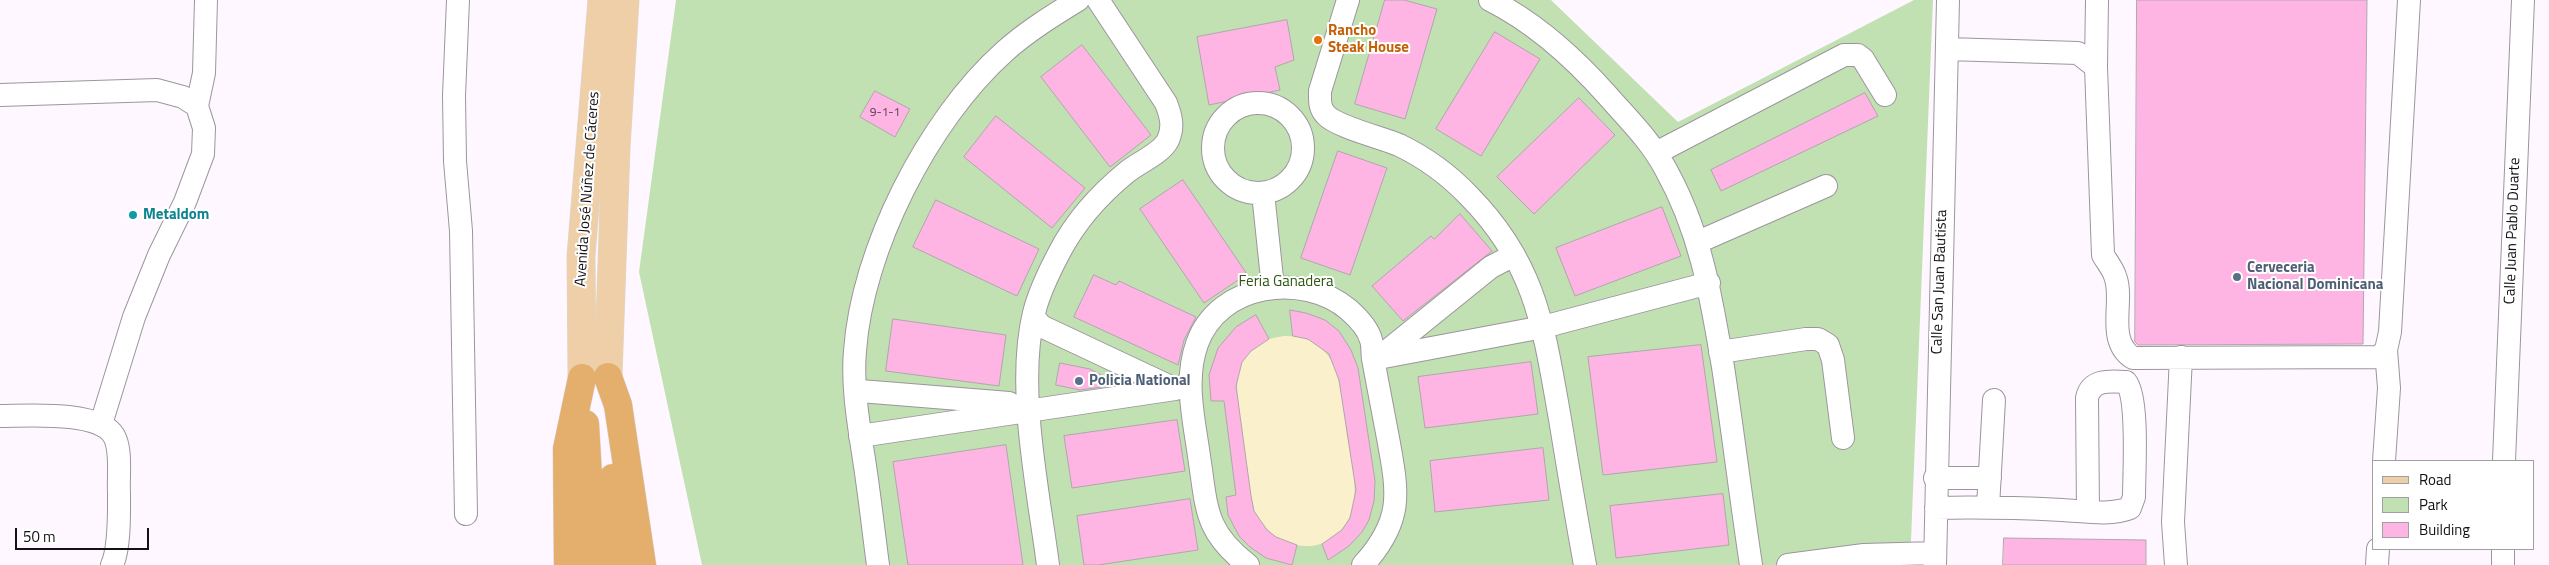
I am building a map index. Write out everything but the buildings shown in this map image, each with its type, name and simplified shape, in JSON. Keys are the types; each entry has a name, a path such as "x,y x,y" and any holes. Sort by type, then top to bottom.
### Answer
{"highway":[{"path":"568,565 567,449 595,377"},
{"path":"593,565 595,377"},
{"path":"595,377 617,565"},
{"path":"595,377 618,405 642,565"}],"main road":[{"name":"Avenida José Núñez de Cáceres","path":"595,377 581,256 602,0"},
{"name":"Avenida José Núñez de Cáceres","path":"595,377 616,148 625,0"}],"street":[{"path":"101,424 134,317 159,256 185,202 203,154 204,128 196,106 204,73 206,0"},
{"path":"458,0 454,105 455,161 461,231 466,514"},
{"path":"878,565 860,436 855,351 860,311 869,275 884,230 926,150 970,87 1004,53 1044,21 1078,0"},
{"path":"1048,565 1028,407 1027,364 1034,317 1045,282 1060,251 1086,212 1128,171 1159,150 1168,141 1172,128 1171,117 1166,103 1098,0"},
{"path":"1348,0 1320,91 1320,105 1326,116 1400,146 1427,160 1470,196 1507,241 1525,276 1544,327 1584,565"},
{"path":"1490,0 1528,24 1557,46 1592,78 1644,135 1673,184 1698,242 1709,283 1752,565"},
{"name":"Calle San Juan Bautista","path":"1935,559 1935,478 1948,0"},
{"path":"2097,0 2096,66 2103,256 2116,277 2120,343 2126,353 2133,358 2379,356 2386,350"},
{"path":"2384,460 2389,388 2386,350 2390,322 2409,0"},
{"name":"Calle Juan Pablo Duarte","path":"2504,460 2523,0"},
{"path":"1947,49 2078,53 2096,66"},
{"path":"1656,153 1844,55 1858,55 1863,58 1886,95"},
{"path":"0,95 157,90 183,97 196,106"},
{"path":"1251,102 1266,103 1279,107 1291,116 1299,128 1303,142 1300,163 1289,181 1277,189 1263,193 1247,192 1232,186 1221,175 1214,161 1212,146 1215,130 1223,117 1236,107 1251,102"},
{"path":"1698,242 1826,186"},
{"path":"1263,193 1272,288"},
{"path":"1375,359 1491,266 1514,255"},
{"path":"1375,359 1544,327 1709,283"},
{"path":"1248,565 1225,546 1211,524 1207,512 1183,387 1192,364 1197,343 1214,317 1238,298 1254,290 1289,286 1309,290 1343,305 1356,316 1367,330 1372,341 1397,488 1393,514 1386,532 1375,552 1363,565"},
{"path":"1034,317 1041,326 1183,387"},
{"path":"1720,352 1806,339 1818,340 1828,345 1833,360 1843,438"},
{"path":"2176,565 2173,522 2181,357"},
{"path":"1936,508 1988,507 2088,511 2122,511 2130,508 2134,496 2133,405 2132,389 2126,382 2096,383 2089,389 2087,398 2088,511"},
{"path":"860,436 1028,407 1183,387"},
{"path":"856,388 860,391 1028,407"},
{"path":"1988,507 1994,400"},
{"path":"0,416 86,419 101,424 114,436 118,453 119,515 112,565"},
{"path":"1935,478 1990,478"},
{"path":"2377,565 2378,550"},
{"path":"2503,550 2503,565"},
{"path":"1788,565 1863,560 1935,559"}],"green space":[{"name":"Feria Ganadera","path":"676,0 1551,0 1678,122 1914,0 1933,0 1910,565 702,565 639,272"}],"sand":[{"path":"1284,336 1301,337 1315,343 1326,353 1335,367 1341,392 1354,474 1354,501 1345,525 1333,538 1314,546 1296,545 1281,540 1263,525 1254,511 1238,406 1238,374 1243,361 1251,349 1264,341"}],"place":[{"name":"Rancho Steak House","path":"1318,40"},
{"name":"Metaldom","path":"133,215"},
{"name":"Cerveceria Nacional Dominicana","path":"2237,277"},
{"name":"Policia National","path":"1079,381"}]}
